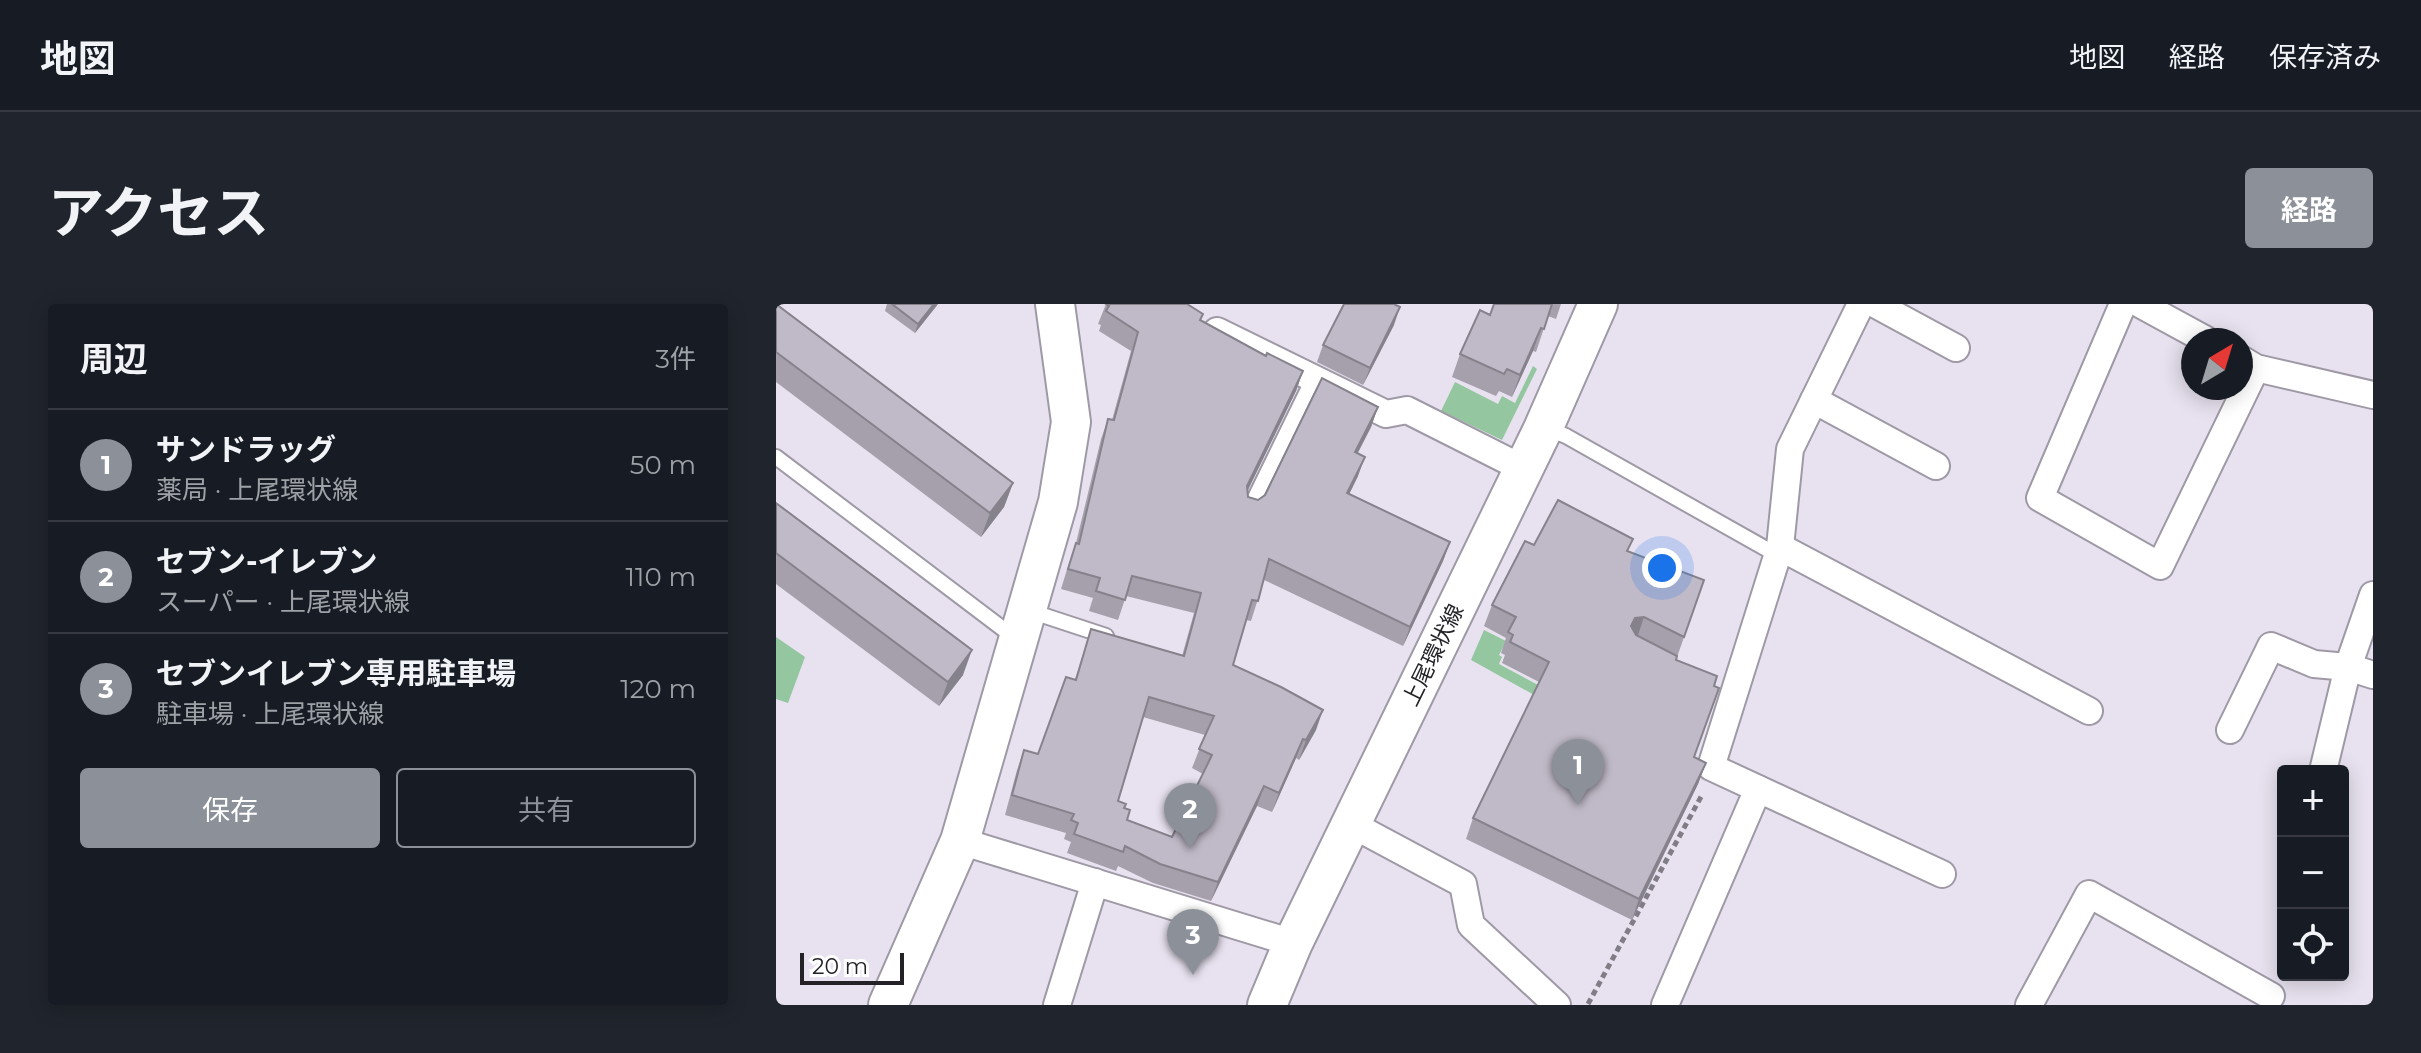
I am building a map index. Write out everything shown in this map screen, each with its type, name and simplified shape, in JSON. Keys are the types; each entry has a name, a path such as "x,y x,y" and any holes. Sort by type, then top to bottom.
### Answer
{"main road":[{"path":"888,1005 960,841 1058,502 1071,422 1055,304"},
{"name":"上尾環状線","path":"1267,1005 1293,943 1544,427 1598,304"}],"street":[{"path":"1861,304 1790,449 1778,551 1729,688 1711,767 1942,874"},
{"path":"1875,304 1956,348"},
{"path":"2123,304 2040,498 2160,566 2232,400"},
{"path":"2140,304 2184,328"},
{"path":"1209,326 1386,414 1407,410 1524,469"},
{"path":"2253,365 2373,395"},
{"path":"1814,400 1936,466"},
{"path":"1778,551 2089,711"},
{"path":"2324,765 2348,667 2373,595"},
{"path":"2230,730 2271,646 2314,664 2348,667 2373,675"},
{"path":"1665,1005 1758,789"},
{"path":"1351,824 1463,884 1471,925 1557,1005"},
{"path":"960,841 1293,943"},
{"path":"1057,1005 1095,882"},
{"path":"2029,1005 2089,894 2274,1002"}],"lane":[{"path":"1249,510 1313,379"},
{"path":"1544,427 1778,551"},
{"path":"776,457 1022,625 1124,643"}],"path":[{"path":"1587,1005 1716,770"}],"green space":[{"path":"1533,366 1537,369 1502,440 1441,411 1455,382 1498,404 1502,396 1515,403"},
{"path":"1484,630 1506,641 1499,655 1502,657 1499,664 1540,686 1536,696 1471,660"},
{"path":"776,637 805,657 788,703 776,699"}],"building":[{"path":"776,304 1013,483 990,513 776,352"},
{"path":"892,304 934,304 918,324"},
{"path":"1106,304 1187,304 1203,314 1200,320 1266,356 1267,353 1303,371 1247,486 1248,497 1258,500 1265,495 1322,378 1378,407 1355,452 1365,457 1347,493 1450,542 1410,627 1269,559 1258,601 1252,600 1233,665 1323,710 1306,740 1303,739 1279,793 1264,786 1218,882 1160,864 1125,846 1123,852 1074,834 1078,823 1071,820 1074,814 1012,795 1024,750 1038,754 1066,677 1076,680 1091,629 1184,656 1201,593 1132,576 1125,600 1096,591 1100,578 1068,569 1076,543 1079,544 1108,419 1114,420 1138,332 1106,311 1109,306","holes":["1149,697 1214,716 1199,749 1212,755 1172,837 1127,820 1130,810 1118,801"]},
{"path":"1344,304 1394,304 1400,307 1370,368 1323,345"},
{"path":"1494,304 1552,304 1544,329 1541,328 1520,375 1507,369 1504,374 1460,354 1480,310 1490,315"},
{"path":"1558,500 1633,539 1627,551 1704,580 1684,637 1644,617 1635,618 1631,626 1636,635 1677,656 1676,660 1717,676 1714,686 1719,688 1694,757 1706,763 1639,899 1473,818 1549,662 1510,642 1513,635 1508,632 1516,617 1492,605 1525,541 1534,545"},
{"path":"776,503 972,650 948,682 776,553"}],"place":[{"name":"サンドラッグ","path":"1578,805"},
{"name":"セブン-イレブン","path":"1190,849"},
{"name":"セブンイレブン専用駐車場","path":"1193,975"}]}
